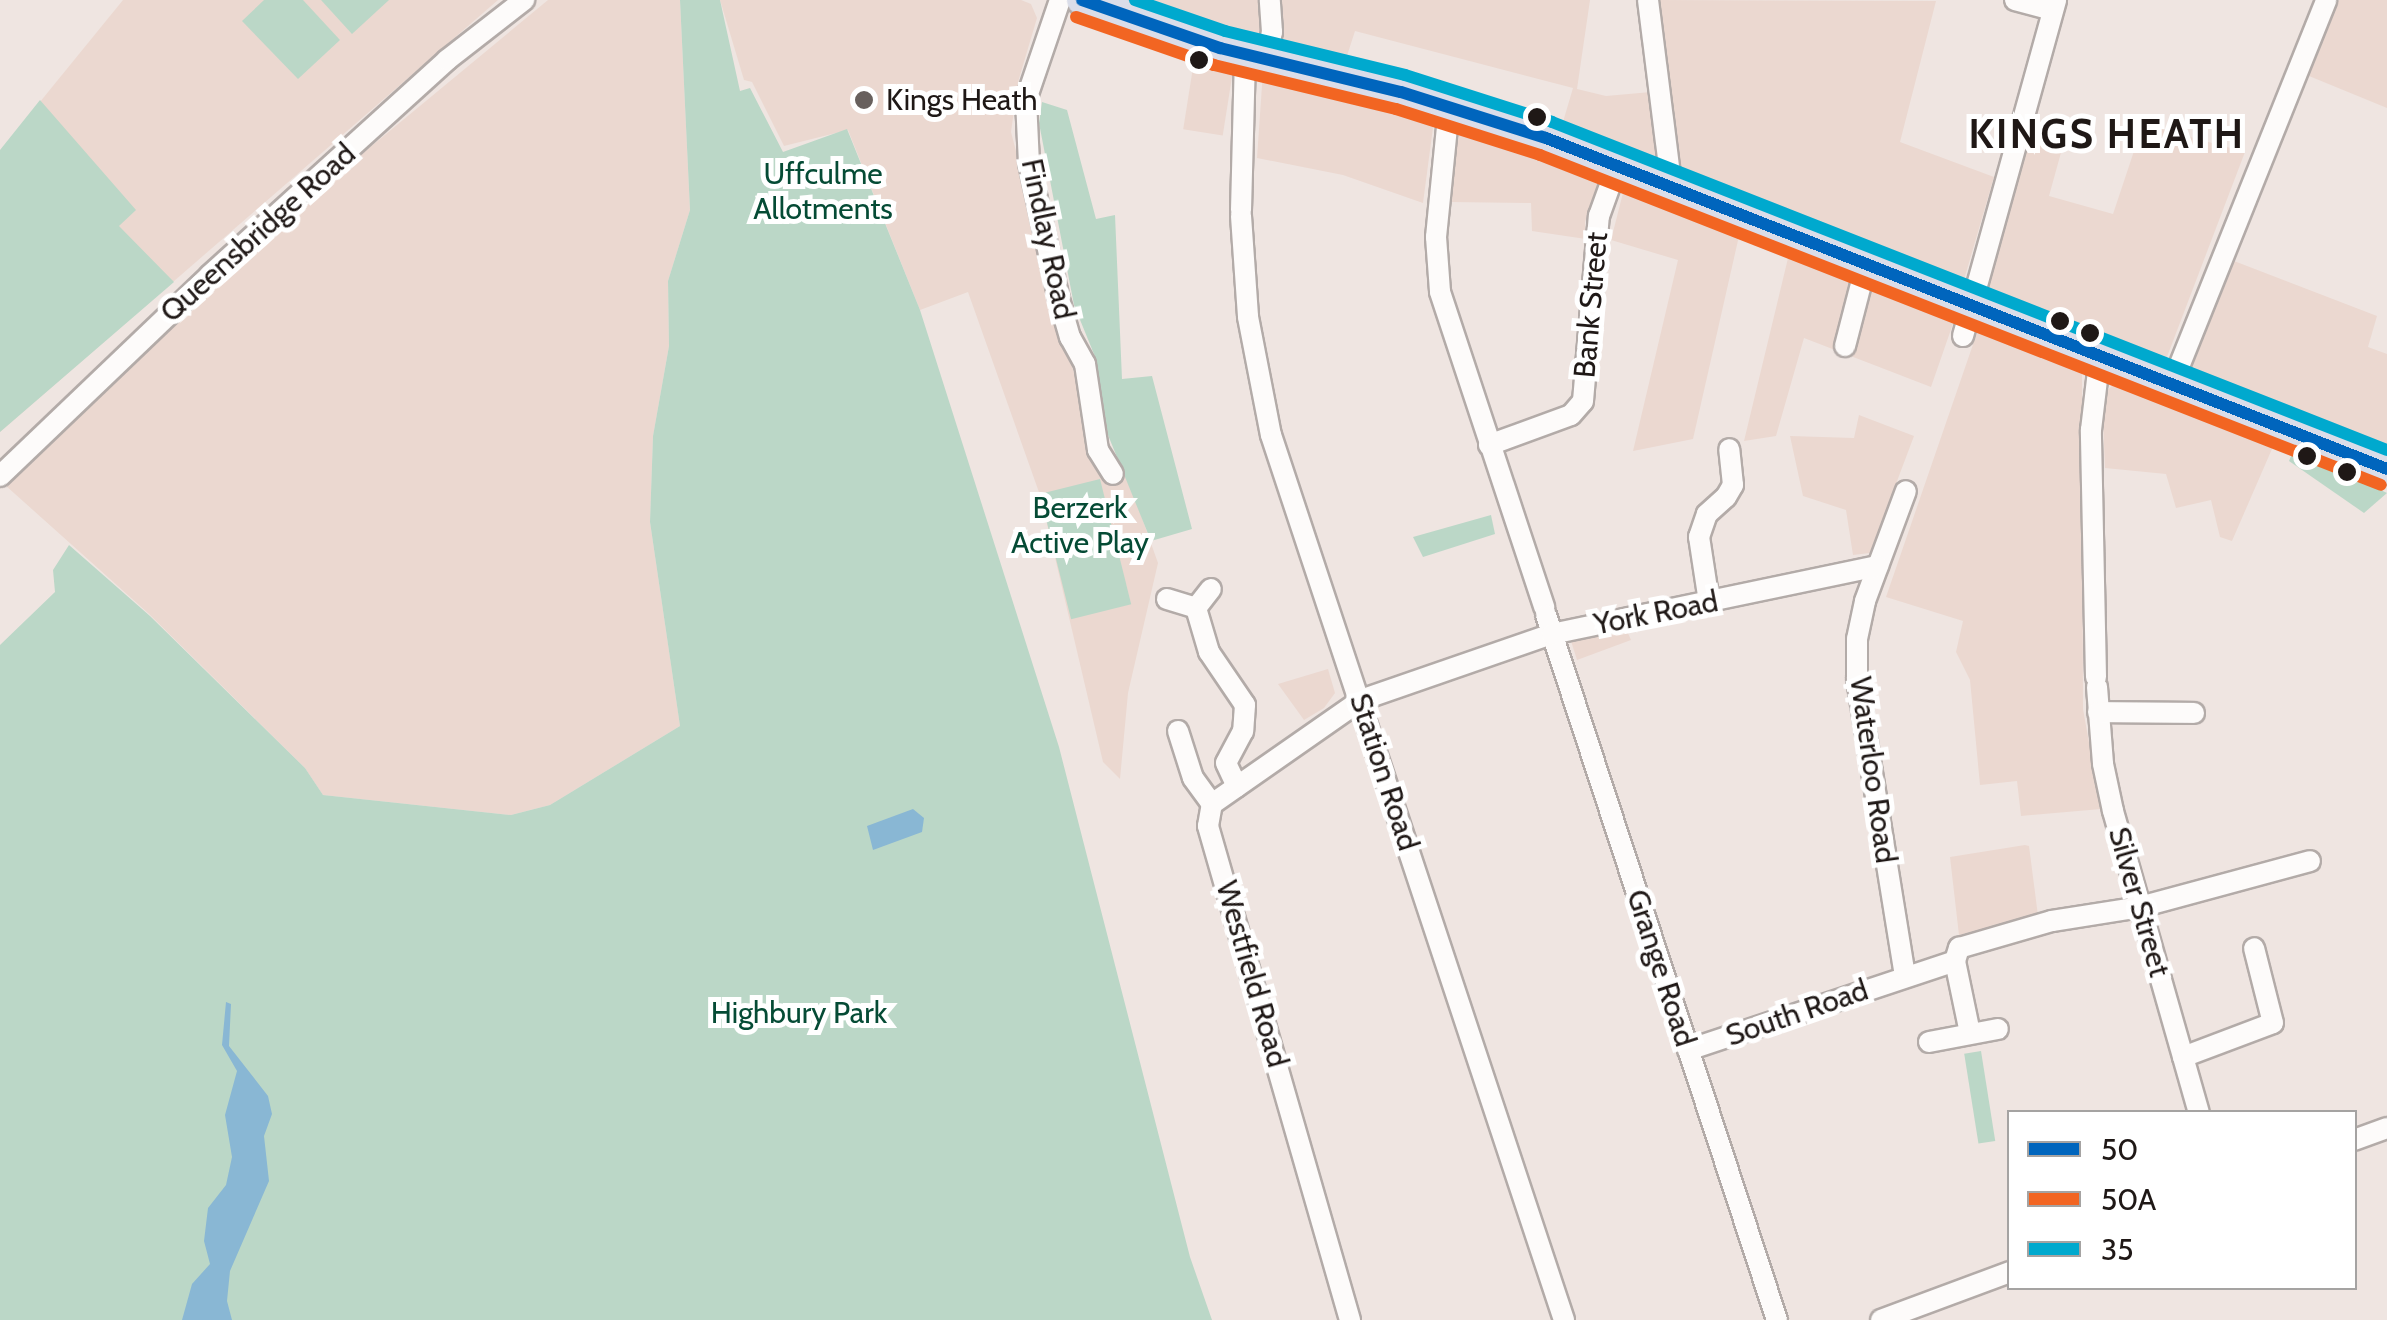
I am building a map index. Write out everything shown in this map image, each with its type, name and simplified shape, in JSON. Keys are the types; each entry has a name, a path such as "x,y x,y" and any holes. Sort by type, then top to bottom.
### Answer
{"highway":[{"path":"1082,0 1256,58 1450,107 1616,166 2386,465"}],"street":[{"name":"Queensbridge Road","path":"0,476 210,274 447,60 524,0"},
{"name":"Findlay Road","path":"1060,0 1026,100 1030,163 1059,299 1070,337 1085,364 1098,450 1113,474"},
{"name":"Station Road","path":"1270,0 1272,32 1256,58 1241,213 1246,301 1258,386 1564,1320"},
{"path":"1648,0 1672,189"},
{"path":"1963,336 2054,5 2015,0"},
{"path":"2172,384 2326,0"},
{"name":"Grange Road","path":"1450,107 1436,237 1440,292 1777,1320"},
{"name":"Bank Street","path":"1489,446 1571,415 1583,401 1599,216 1616,166"},
{"path":"1846,346 1866,266"},
{"name":"Silver Street","path":"2100,354 2091,430 2098,712 2113,811 2197,1110"},
{"path":"1709,602 1699,537 1706,514 1733,484 1729,449"},
{"path":"1878,566 1906,491"},
{"name":"York Road","path":"1361,700 1547,619 1709,602 1878,566"},
{"name":"Waterloo Road","path":"1878,566 1857,639 1858,679 1905,976"},
{"path":"1196,608 1212,589"},
{"path":"1167,600 1196,608"},
{"path":"1196,608 1208,652 1245,705 1243,731 1226,762 1237,787"},
{"path":"1178,731 1193,778 1212,804 1361,700"},
{"path":"2098,712 2194,713"},
{"name":"Westfield Road","path":"1212,804 1208,826 1350,1320"},
{"name":"South Road","path":"1688,1050 1955,961 1959,948 1975,940 2140,907 2310,861"},
{"path":"2184,1057 2273,1023 2254,948"},
{"path":"1955,961 1970,1033"},
{"path":"1929,1042 1998,1028"},
{"path":"2357,1139 2387,1128"},
{"path":"1881,1320 2007,1273"}],"shaded area":[{"path":"123,0 498,0 0,432 0,151"},
{"path":"548,0 680,0 690,210 668,281 669,346 653,436 650,522 680,726 550,805 511,815 323,795 305,768 148,613 5,485 305,201"},
{"path":"720,0 1021,0 1031,4 1037,18 1018,82 1011,132 1099,469 1106,477 1125,470 1158,563 1128,693 1120,779 1103,762 1041,498 968,292 920,310 848,130 784,146 752,82 744,80"},
{"path":"1125,0 1590,0 1577,89 1606,96 1651,92 1662,161 1655,168 1560,132 1573,88 1355,31 1344,65"},
{"path":"1655,0 1936,1 1900,142 1994,177 1961,290 1677,176 1671,101"},
{"path":"2339,0 2387,0 2387,108 2309,76"},
{"path":"1194,61 1234,67 1223,135 1183,129"},
{"path":"1263,71 1434,120 1423,203 1343,175 1257,158"},
{"path":"2143,124 2245,152 2162,370 1982,299 2029,139 2062,149 2049,196 2113,214"},
{"path":"1464,131 1505,139 1600,176 1585,222 1586,239 1532,231 1531,203 1450,202 1458,135"},
{"path":"1625,185 1739,236 1693,439 1633,451 1678,260 1611,240"},
{"path":"1789,254 1956,315 1931,387 1804,338 1776,436 1744,441"},
{"path":"2234,261 2377,316 2368,347 2387,354 2387,455 2186,379"},
{"path":"1979,327 2073,359 2082,372 2083,709 2101,809 2021,816 2017,781 1980,785 1970,680 1956,652 1963,621 1886,597"},
{"path":"2127,382 2275,442 2232,541 2220,537 2211,500 2176,508 2166,474 2105,468 2102,395 2113,385"},
{"path":"1859,415 1914,436 1870,553 1853,555 1846,510 1803,496 1790,436 1854,438"},
{"path":"1627,631 1631,640 1577,660 1571,641"},
{"path":"1328,669 1335,693 1324,708 1304,720 1278,684"},
{"path":"2029,846 2038,916 1959,935 1950,857"}],"green space":[{"path":"264,0 303,0 340,40 298,79 242,21"},
{"path":"321,0 389,0 352,34"},
{"name":"Highbury Park","path":"680,0 720,0 740,91 750,88 783,152 847,129 920,310 1059,747 1190,1257 1212,1320 0,1320 0,645 55,592 53,570 69,545 150,616 305,768 323,795 511,815 550,805 680,726 650,522 653,436 669,346 668,281 690,210"},
{"path":"40,100 136,210 119,226 174,282 0,432 0,150"},
{"path":"1042,102 1067,110 1096,219 1115,215 1122,379 1152,376 1192,529 1151,541 1108,435 1096,359 1074,305 1039,123"},
{"path":"2292,454 2387,493 2364,513 2289,461"},
{"name":"Berzerk Active Play","path":"1100,479 1131,604 1071,619 1040,494"},
{"path":"1491,515 1495,534 1423,557 1413,537"},
{"path":"1981,1051 1995,1141 1978,1144 1964,1054"}],"water":[{"path":"913,809 924,818 922,832 873,850 867,826"},
{"path":"226,1002 231,1004 229,1046 268,1096 272,1114 264,1136 269,1181 230,1271 227,1301 232,1320 182,1320 192,1284 210,1264 204,1241 208,1208 226,1185 232,1157 225,1115 237,1071 222,1045"}],"transit line":[{"name":"50","path":"1082,0 1220,48 1401,92 1546,138 2387,469"},
{"name":"35","path":"1135,0 1225,31 1405,75 1552,122 2387,450"},
{"name":"50A","path":"1076,17 1214,65 1396,109 1540,155 2381,485"}],"place":[{"name":"Kings Heath","path":"864,100"}],"district":[{"name":"KINGS HEATH","path":"2107,134"}],"park label":[{"name":"Uffculme Allotments","path":"823,191"}]}
